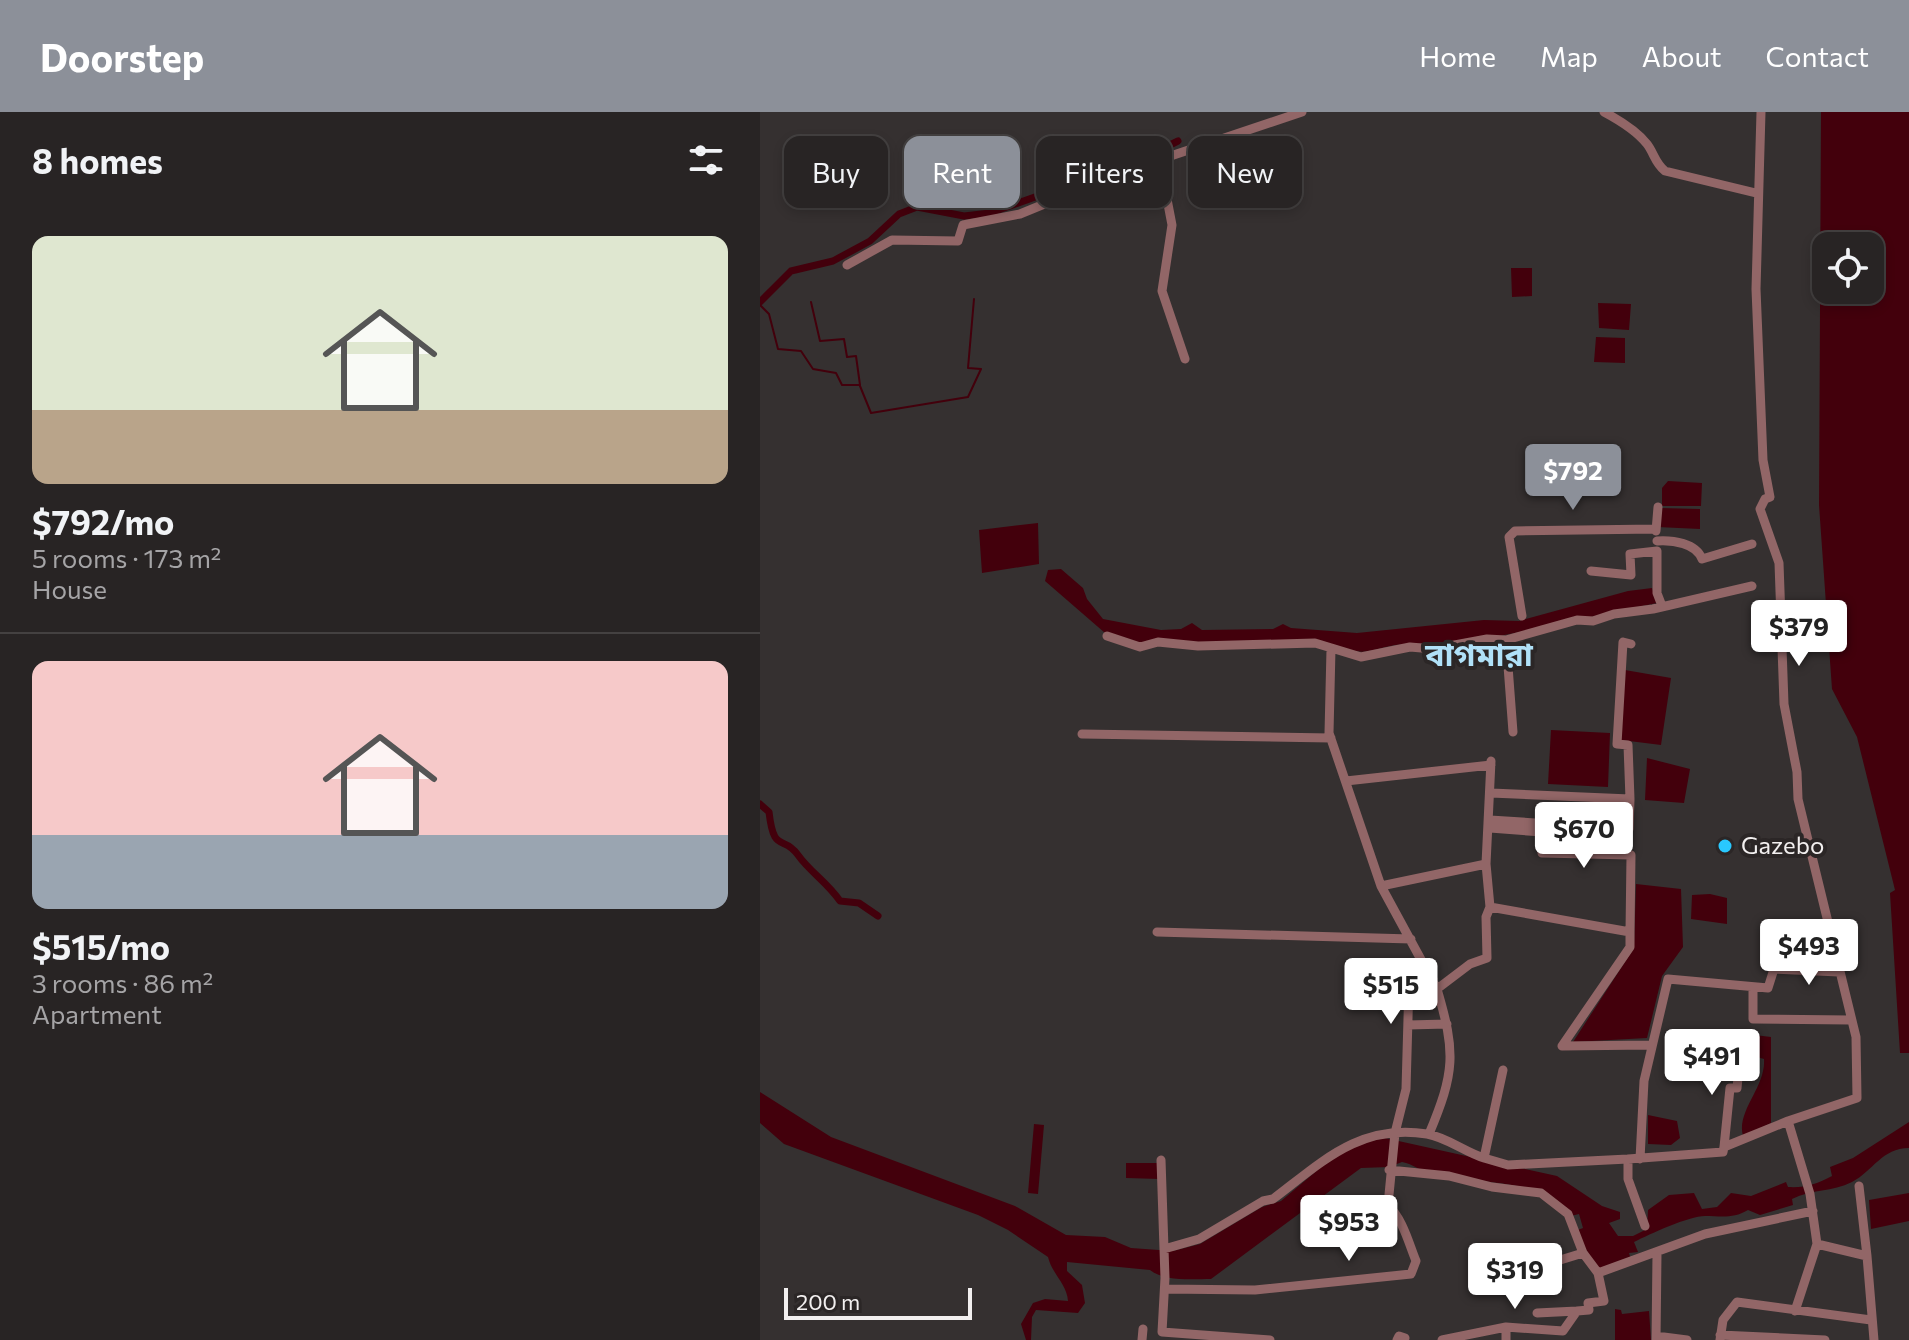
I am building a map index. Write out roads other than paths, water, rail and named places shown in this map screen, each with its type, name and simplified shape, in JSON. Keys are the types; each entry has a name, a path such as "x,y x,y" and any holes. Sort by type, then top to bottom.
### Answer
{"street":[{"path":"1172,156 1302,112"},
{"path":"1604,112 1648,144 1656,163 1665,171 1756,193"},
{"path":"1724,1147 1857,1098 1856,1037 1798,799 1797,772 1784,704 1779,563 1760,509 1765,499 1770,497 1763,460 1756,193 1761,112"},
{"path":"847,265 892,240 958,241 963,225 1036,208"},
{"path":"1169,208 1172,225 1162,291 1185,359"},
{"path":"1658,507 1655,529 1657,593 1662,606"},
{"path":"1522,616 1509,537 1515,531 1655,529"},
{"path":"1591,571 1631,575 1630,554 1680,540 1700,553 1702,559 1752,544"},
{"path":"1107,636 1140,647 1158,642 1198,646 1307,642 1361,657 1410,647 1433,649 1487,639 1506,640 1577,620 1593,621 1752,586"},
{"path":"1506,640 1513,732"},
{"path":"1490,824 1629,829 1628,745 1617,744 1623,642 1631,644"},
{"path":"1331,649 1328,703 1331,738 1381,886 1435,984 1447,1024 1451,1069 1429,1134"},
{"path":"1082,734 1331,738"},
{"path":"1165,1284 1255,1290 1411,1274 1416,1261 1401,1231 1398,1215 1388,1205 1394,1135 1406,1089 1409,983 1435,984 1487,958 1486,917 1490,907 1486,864 1491,763 1346,781"},
{"path":"1491,793 1630,799"},
{"path":"1490,824 1542,832 1542,853 1631,855 1630,947 1562,1046 1650,1045"},
{"path":"1381,886 1486,864"},
{"path":"1490,907 1630,932"},
{"path":"1157,932 1411,939"},
{"path":"1640,1159 1642,1098 1650,1045 1668,979 1768,988 1774,969 1839,972"},
{"path":"1753,987 1753,1019 1850,1020"},
{"path":"1408,1025 1447,1024"},
{"path":"1484,1158 1503,1070"},
{"path":"1164,1250 1199,1239 1263,1201 1273,1199 1332,1154 1361,1138 1429,1134 1508,1165 1723,1152 1730,1088 1737,1088 1738,1078"},
{"path":"1788,1121 1810,1194 1817,1244 1795,1311"},
{"path":"1628,1159 1628,1179 1645,1226"},
{"path":"1161,1160 1165,1284 1162,1332 1270,1340"},
{"path":"1389,1169 1449,1176 1492,1187 1541,1193 1568,1214 1583,1253 1598,1273 1604,1301 1588,1303 1589,1310 1537,1313"},
{"path":"1859,1186 1874,1340"},
{"path":"1598,1273 1705,1234 1813,1211"},
{"path":"1817,1244 1867,1256"},
{"path":"1534,1268 1583,1253"},
{"path":"1657,1254 1656,1338 1687,1340"},
{"path":"1825,1340 1720,1338 1723,1320 1737,1302 1871,1320"},
{"path":"1442,1340 1506,1327 1563,1331 1577,1311"},
{"path":"1506,1327 1506,1340"}],"waterway":[{"path":"760,302 791,271 833,261 870,241 899,214 917,207 964,216 990,213 1142,159 1178,141"},
{"path":"860,386 871,413 968,397 981,369 968,368 974,299"},
{"path":"760,305 769,314 778,349 801,351 813,369 836,373 842,385 860,385 856,356 847,357 844,339 820,341 811,302"},
{"path":"760,804 769,812 776,839 793,849 840,901 859,903 878,916"}],"place":[{"name":"Gazebo","path":"1725,846"}],"district":[{"name":"বাগমারা","path":"1479,655"}]}
